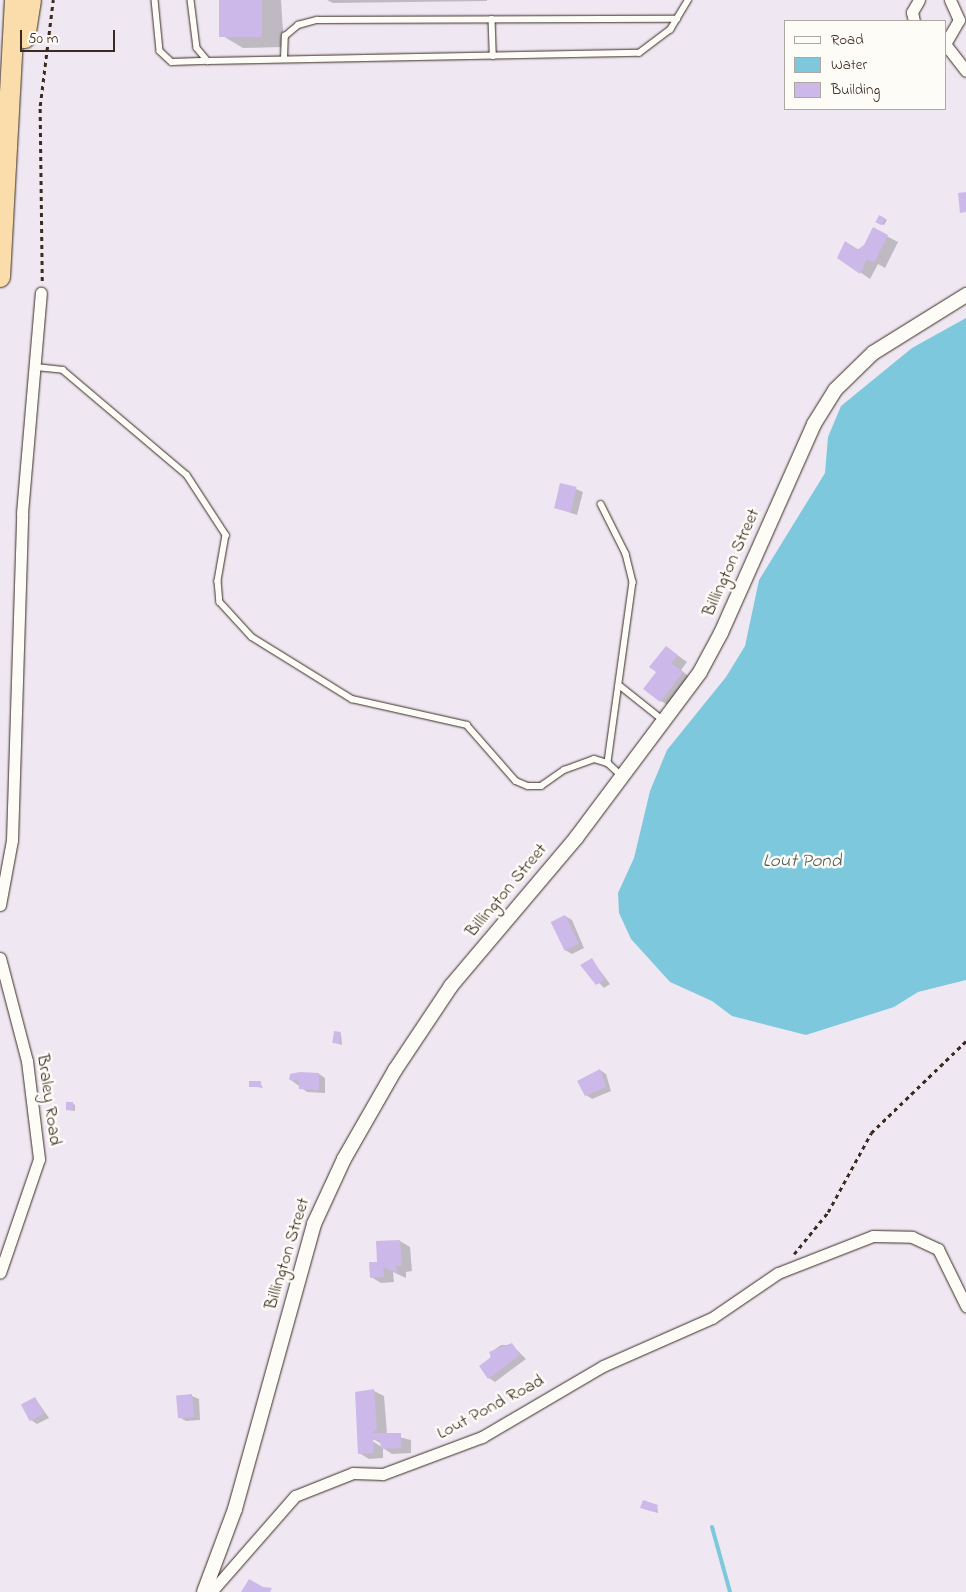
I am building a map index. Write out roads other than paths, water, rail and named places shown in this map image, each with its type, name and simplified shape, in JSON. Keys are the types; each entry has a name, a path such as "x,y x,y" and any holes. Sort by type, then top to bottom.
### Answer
{"highway":[{"path":"0,276 10,149 15,0"},
{"path":"10,149 31,0"}],"street":[{"path":"914,20 912,12 919,0"},
{"path":"946,42 959,20 950,0"},
{"path":"946,45 966,71"},
{"path":"0,905 12,840 22,513 41,293"},
{"name":"Billington Street","path":"204,1592 235,1509 302,1263 326,1194 425,1022 622,777 664,721 722,633 826,403 873,353 966,295"},
{"name":"Braley Road","path":"0,958 27,1061 39,1159 0,1273"},
{"name":"Lout Pond Road","path":"211,1592 295,1496 353,1473 392,1472 482,1438 603,1366 712,1318 778,1273 873,1236 893,1233 938,1249 966,1306"}],"lane":[{"path":"155,0 160,51 172,62 639,53 650,48 677,19 688,0"},
{"path":"191,0 197,48 208,62"},
{"path":"492,19 493,56"},
{"path":"284,59 285,36 298,25 316,20 677,19"},
{"path":"36,366 64,370 187,475 226,534 217,586 220,602 252,637 352,699 467,725 516,781 528,786 541,786 580,763 608,762 622,777"},
{"path":"602,504 626,554 633,582 608,762"},
{"path":"619,685 664,721"}],"water":[{"name":"Lout Pond","path":"966,318 966,980 918,992 894,1007 806,1035 732,1016 712,1001 670,982 631,939 619,913 618,893 634,858 650,791 667,750 726,677 745,646 759,580 825,473 828,437 841,406 912,348"}],"waterway":[{"path":"712,1527 730,1592"}]}
